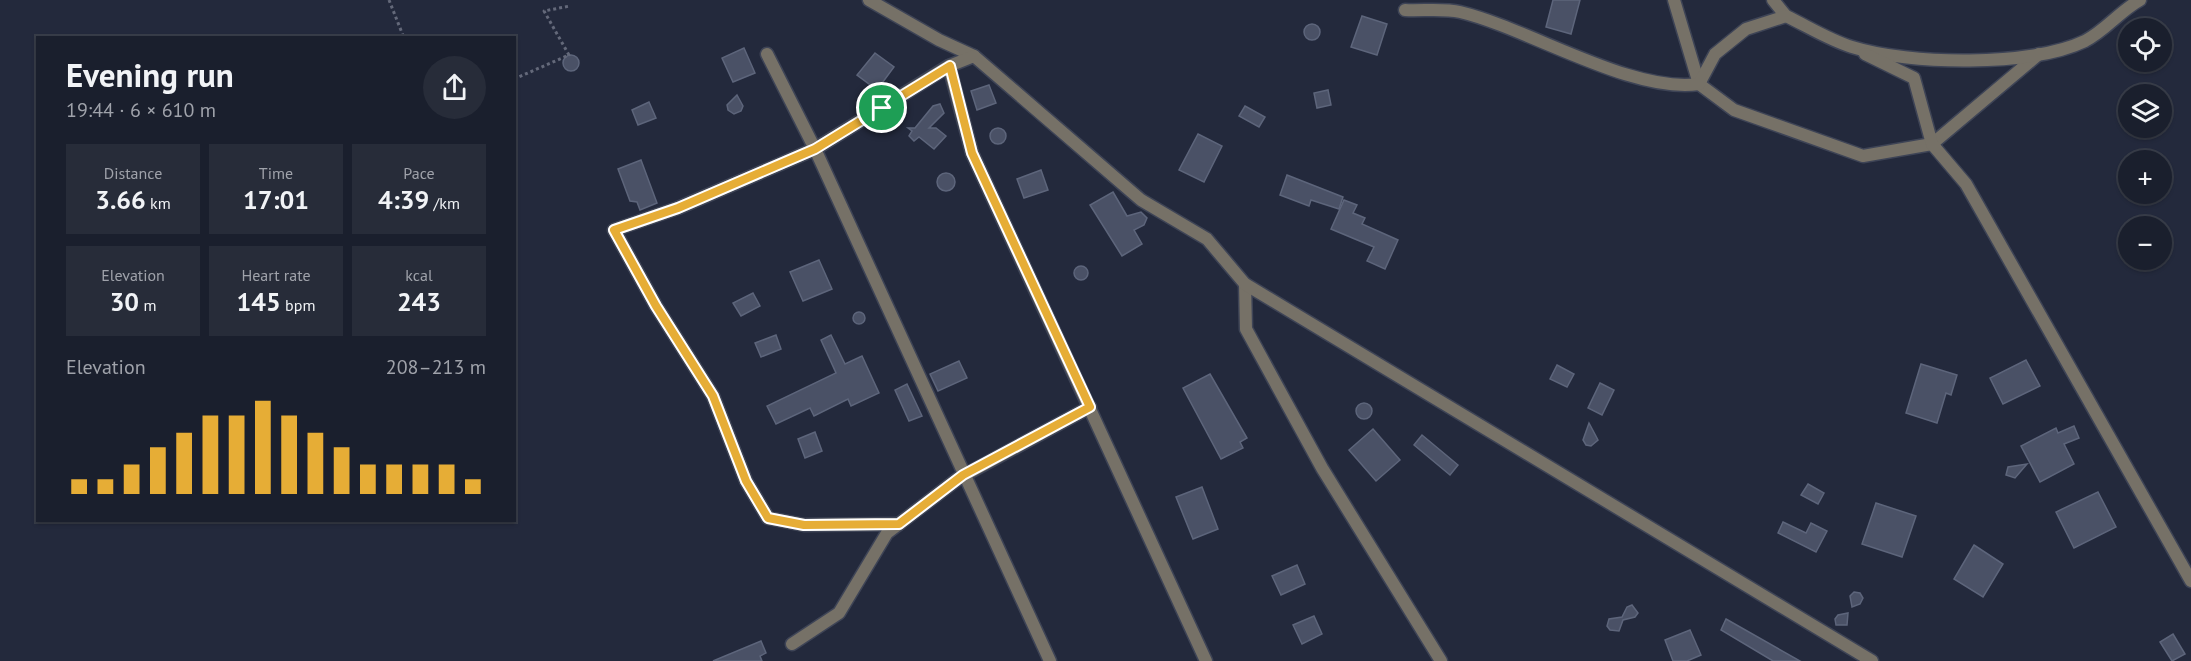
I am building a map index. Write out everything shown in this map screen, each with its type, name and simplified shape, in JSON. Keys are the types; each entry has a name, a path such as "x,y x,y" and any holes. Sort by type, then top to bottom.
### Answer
{"street":[{"path":"869,0 939,40 974,56 1141,200 1208,239 1245,284 1872,661"},
{"path":"1674,0 1699,84 1734,110 1863,156 1932,144 2039,54"},
{"path":"1773,0 1786,16 1914,78 1932,144 1966,184 2191,581"},
{"path":"1851,47 1922,61 2039,54 2064,50 2087,40 2112,24 2140,0"},
{"path":"1405,10 1458,12 1636,77 1684,86 1699,84"},
{"path":"1699,84 1715,54 1746,29 1786,16"},
{"path":"767,54 815,149 1050,661"},
{"path":"899,524 804,525 768,518 746,481 713,396 656,306 614,230 678,208 815,149 950,66 974,56"},
{"path":"950,66 972,153 1206,661"},
{"path":"1245,284 1246,329 1322,468 1441,661"},
{"path":"792,644 839,613 887,533 963,475 1090,407"}],"path":[{"path":"389,0 403,36"},
{"path":"516,78 569,55 544,10 570,6"}],"building":[{"path":"1553,0 1580,0 1571,34 1546,27"},
{"path":"1362,16 1387,24 1377,55 1351,47"},
{"path":"1312,24 1320,32 1312,40 1304,32"},
{"path":"744,48 755,73 733,82 722,58"},
{"path":"875,53 894,67 877,90 857,75"},
{"path":"568,55 574,55 579,63 577,69 568,71 563,66 563,60"},
{"path":"989,85 996,103 977,110 971,91"},
{"path":"1328,90 1331,105 1317,108 1314,93"},
{"path":"737,95 743,106 741,111 734,114 728,110 727,105"},
{"path":"649,102 656,118 638,125 632,110"},
{"path":"940,104 944,113 929,128 936,128 946,136 934,149 919,137 914,141 909,136 912,131 908,128 915,128 933,106"},
{"path":"1245,106 1265,117 1259,127 1239,116"},
{"path":"995,128 1001,128 1006,136 1004,142 995,144 990,139 990,133"},
{"path":"1198,134 1222,146 1204,182 1179,170"},
{"path":"641,160 657,203 640,210 637,202 630,201 618,169"},
{"path":"1041,170 1048,190 1024,198 1017,179"},
{"path":"946,173 952,176 955,182 952,188 946,191 940,188 937,182 940,176"},
{"path":"1287,175 1343,197 1339,209 1311,200 1309,206 1280,195"},
{"path":"1113,192 1127,216 1141,212 1147,218 1144,225 1134,230 1142,244 1122,256 1090,205"},
{"path":"1344,200 1357,205 1353,213 1365,218 1362,224 1398,240 1385,269 1367,261 1374,247 1331,229"},
{"path":"819,260 832,289 803,301 790,272"},
{"path":"1078,266 1084,266 1088,273 1084,280 1078,280 1074,276 1074,270"},
{"path":"753,293 760,306 741,316 733,303"},
{"path":"861,312 864,313 864,323 857,324 854,323 853,316 854,313"},
{"path":"776,335 781,349 761,357 755,343"},
{"path":"831,335 845,364 862,356 879,393 851,406 848,399 814,416 810,408 776,424 767,406 836,373 821,340"},
{"path":"2026,360 2040,386 2003,404 1990,378"},
{"path":"959,361 967,378 938,391 930,374"},
{"path":"1921,364 1957,375 1951,395 1946,393 1937,423 1906,413"},
{"path":"1557,365 1574,374 1567,387 1550,379"},
{"path":"1210,374 1247,438 1240,442 1243,448 1221,459 1183,388"},
{"path":"1600,383 1614,390 1602,415 1588,408"},
{"path":"907,384 922,416 909,421 895,390"},
{"path":"1364,403 1370,405 1372,411 1370,417 1364,419 1358,417 1356,411 1358,405"},
{"path":"1589,423 1598,440 1591,446 1586,445 1583,440"},
{"path":"2074,426 2079,438 2064,444 2074,464 2040,482 2021,446 2056,428 2058,433"},
{"path":"1373,429 1400,460 1376,481 1349,450"},
{"path":"815,432 822,451 805,458 798,439"},
{"path":"1422,435 1458,465 1450,475 1414,445"},
{"path":"2027,464 2015,478 2006,475 2008,467"},
{"path":"1808,484 1824,493 1818,504 1801,495"},
{"path":"1202,487 1218,529 1193,539 1176,497"},
{"path":"2098,492 2116,527 2074,548 2056,512"},
{"path":"1876,503 1916,516 1902,557 1862,544"},
{"path":"1783,522 1806,533 1811,523 1827,531 1816,552 1778,533"},
{"path":"1974,545 2003,564 1983,597 1954,579"},
{"path":"1297,565 1305,584 1281,595 1272,576"},
{"path":"1854,592 1860,593 1863,598 1860,604 1852,607 1850,596"},
{"path":"1632,605 1638,613 1635,617 1623,620 1619,631 1610,630 1607,626 1609,619 1622,617 1627,607"},
{"path":"1848,613 1847,625 1836,625 1835,619 1838,615"},
{"path":"1314,616 1322,634 1302,644 1293,625"},
{"path":"1726,619 1800,661 1773,661 1721,630"},
{"path":"1690,630 1701,655 1687,661 1673,661 1665,640"},
{"path":"2173,634 2185,654 2172,661 2160,642"},
{"path":"761,641 766,653 760,656 762,661 713,661"}],"route":[{"path":"950,66 972,153 1090,407 992,457 963,475 899,524 804,525 768,518 746,481 713,396 656,306 614,230 678,208 815,149 882,108 950,66"}]}
